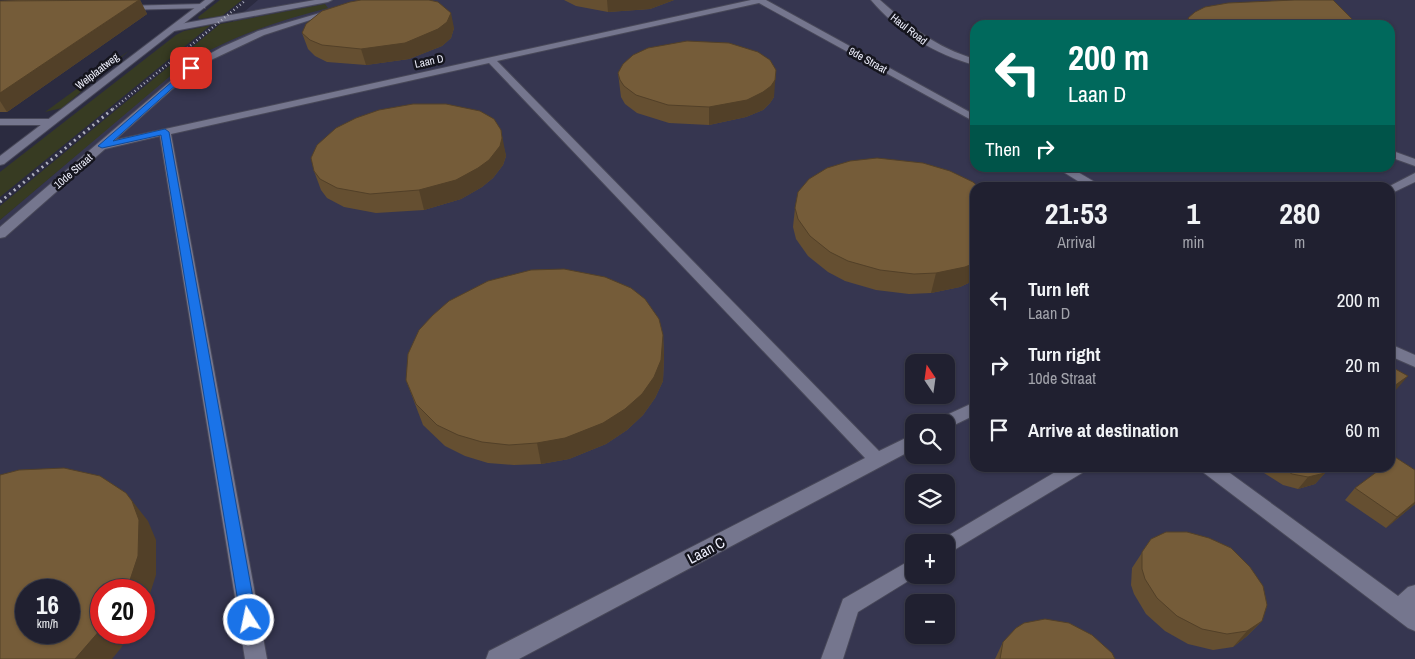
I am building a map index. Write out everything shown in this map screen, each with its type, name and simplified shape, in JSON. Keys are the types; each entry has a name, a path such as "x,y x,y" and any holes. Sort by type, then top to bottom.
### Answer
{"street":[{"path":"134,0 112,7 206,3"},
{"path":"174,28 328,0"},
{"name":"Laan D","path":"102,146 761,0"},
{"name":"9de Straat","path":"761,0 970,116"},
{"name":"Haul Road","path":"875,0 925,42 939,50 970,60"},
{"name":"Welplaatweg","path":"0,162 206,3"},
{"name":"10de Straat","path":"0,234 191,68 229,46 267,30 349,6"},
{"path":"491,60 877,460"},
{"path":"0,122 52,122"},
{"path":"165,132 256,659"},
{"path":"1395,155 1415,163"},
{"path":"1070,172 1088,182"},
{"path":"1395,187 1415,177"},
{"path":"1395,352 1415,362"},
{"path":"955,419 970,411"},
{"name":"Laan C","path":"499,659 905,445"},
{"path":"955,542 1069,472"},
{"path":"1215,472 1407,615 1415,594"},
{"path":"832,659 850,606 905,572"}],"shaded area":[{"path":"258,0 1415,0 1415,659 0,659 0,220"}],"green space":[{"path":"220,0 242,0 222,16 199,19 198,17"},
{"path":"325,4 328,8 234,39 181,67 0,220 0,206 220,24"},
{"path":"211,25 0,197 0,172 176,35 184,31"},
{"path":"130,50 62,108 45,112"}],"building":[{"path":"139,0 76,42 0,93 0,1"},
{"path":"361,0 429,0 438,2 451,13 447,22 438,29 405,43 361,49 322,45 310,40 302,33 306,24 322,11"},
{"path":"1333,0 1353,20 1189,20 1188,18 1205,7 1228,3"},
{"path":"687,41 729,43 758,52 770,60 776,70 775,80 763,92 747,100 709,107 668,105 636,95 624,86 620,80 618,73 623,64 633,55 648,48"},
{"path":"413,104 446,104 480,111 494,119 501,130 500,146 489,160 456,180 419,190 370,194 337,188 320,179 314,171 311,158 317,145 336,128 356,118 379,110"},
{"path":"877,158 923,163 950,171 973,182 970,182 970,265 936,273 914,274 880,270 848,261 830,252 810,236 798,219 795,208 798,192 809,179 827,168 850,161"},
{"path":"564,269 605,277 631,288 645,299 659,319 663,335 661,360 654,377 642,394 625,409 603,423 565,438 537,443 509,445 482,442 458,435 437,425 416,404 406,380 408,354 419,330 449,301 488,281 531,270"},
{"path":"1395,369 1408,376 1395,385"},
{"path":"1395,457 1415,470 1415,502 1397,517 1355,488 1377,472 1395,472"},
{"path":"64,468 100,476 126,493 132,501 139,520 138,556 130,579 90,579 90,642 75,659 0,659 0,475 19,470"},
{"path":"1289,472 1325,473 1308,477"},
{"path":"1166,532 1187,532 1209,538 1231,548 1250,567 1263,586 1267,605 1262,621 1247,631 1227,634 1202,629 1177,616 1157,598 1145,579 1142,569 1142,552 1151,539"},
{"path":"1045,619 1069,623 1092,635 1112,653 1115,659 1000,659 1003,642 1016,628 1024,623"}],"railway":[{"path":"113,109 246,0"},
{"path":"0,202 114,108"}],"route":[{"path":"191,68 102,146 165,132 249,620"}]}
